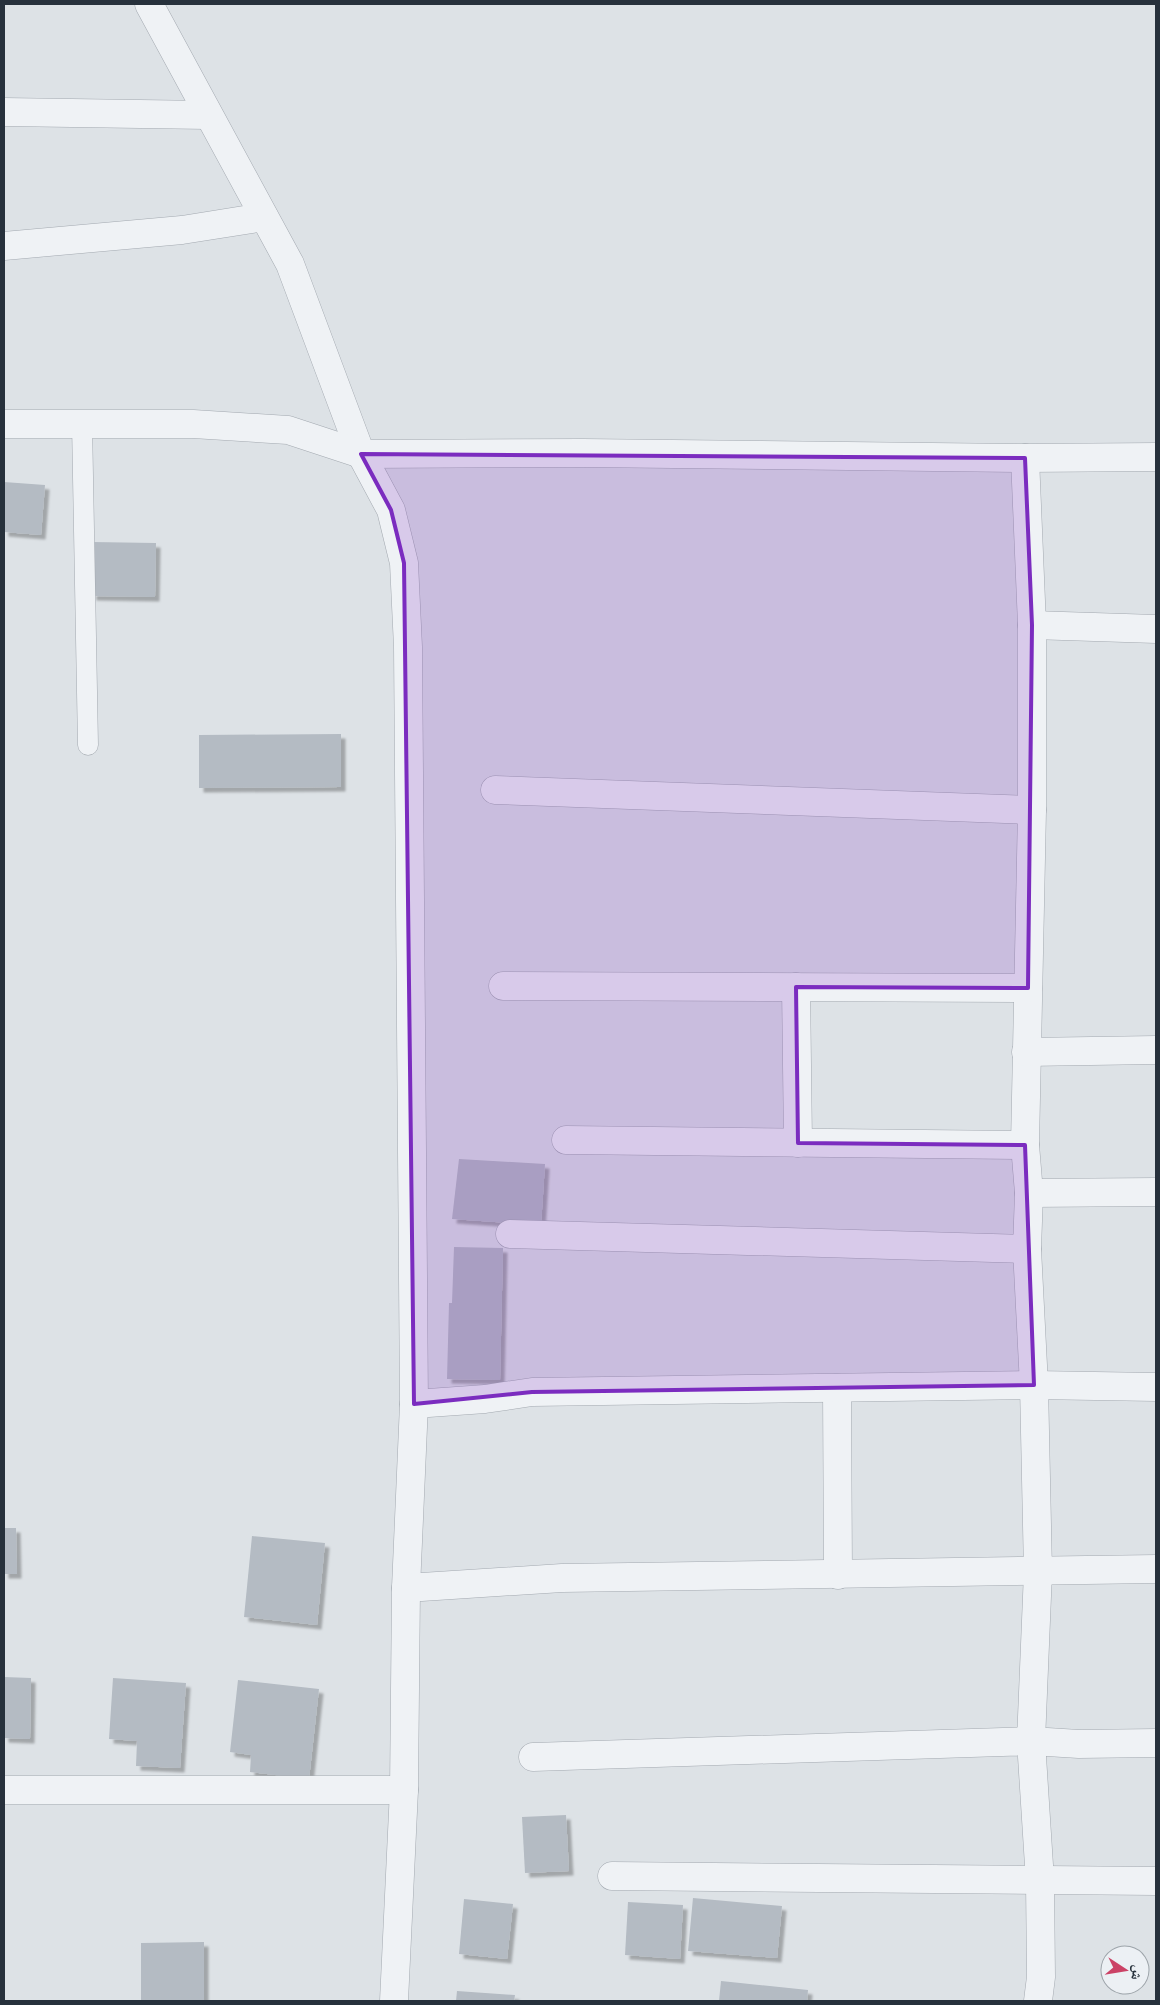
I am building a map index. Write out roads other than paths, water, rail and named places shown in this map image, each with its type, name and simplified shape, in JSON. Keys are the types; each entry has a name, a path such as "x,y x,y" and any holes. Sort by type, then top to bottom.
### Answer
{"street":[{"path":"149,4 290,264 361,454 391,510 404,564 408,657 414,1404 406,1588 404,1790 394,2001"},
{"path":"4,112 208,115"},
{"path":"4,246 182,230 264,217"},
{"path":"4,424 193,424 288,430 361,454 583,453 1025,458 1156,457"},
{"path":"1025,458 1032,625 1032,810 1025,1145 1029,1193 1027,1249 1034,1385 1038,1572 1031,1741 1040,1881 1041,1977 1038,2001"},
{"path":"1032,625 1156,629"},
{"path":"495,790 1032,810"},
{"path":"503,986 1028,988"},
{"path":"796,987 798,1143"},
{"path":"1026,1052 1156,1050"},
{"path":"566,1140 1025,1145"},
{"path":"1029,1193 1156,1192"},
{"path":"510,1234 1027,1249"},
{"path":"414,1404 485,1399 532,1392 1034,1385 1156,1388"},
{"path":"837,1388 838,1575"},
{"path":"406,1588 562,1578 1156,1569"},
{"path":"533,1757 1031,1741 1079,1744 1156,1743"},
{"path":"4,1790 404,1790"},
{"path":"612,1876 1156,1881"}],"lane":[{"path":"82,423 88,745"}]}
